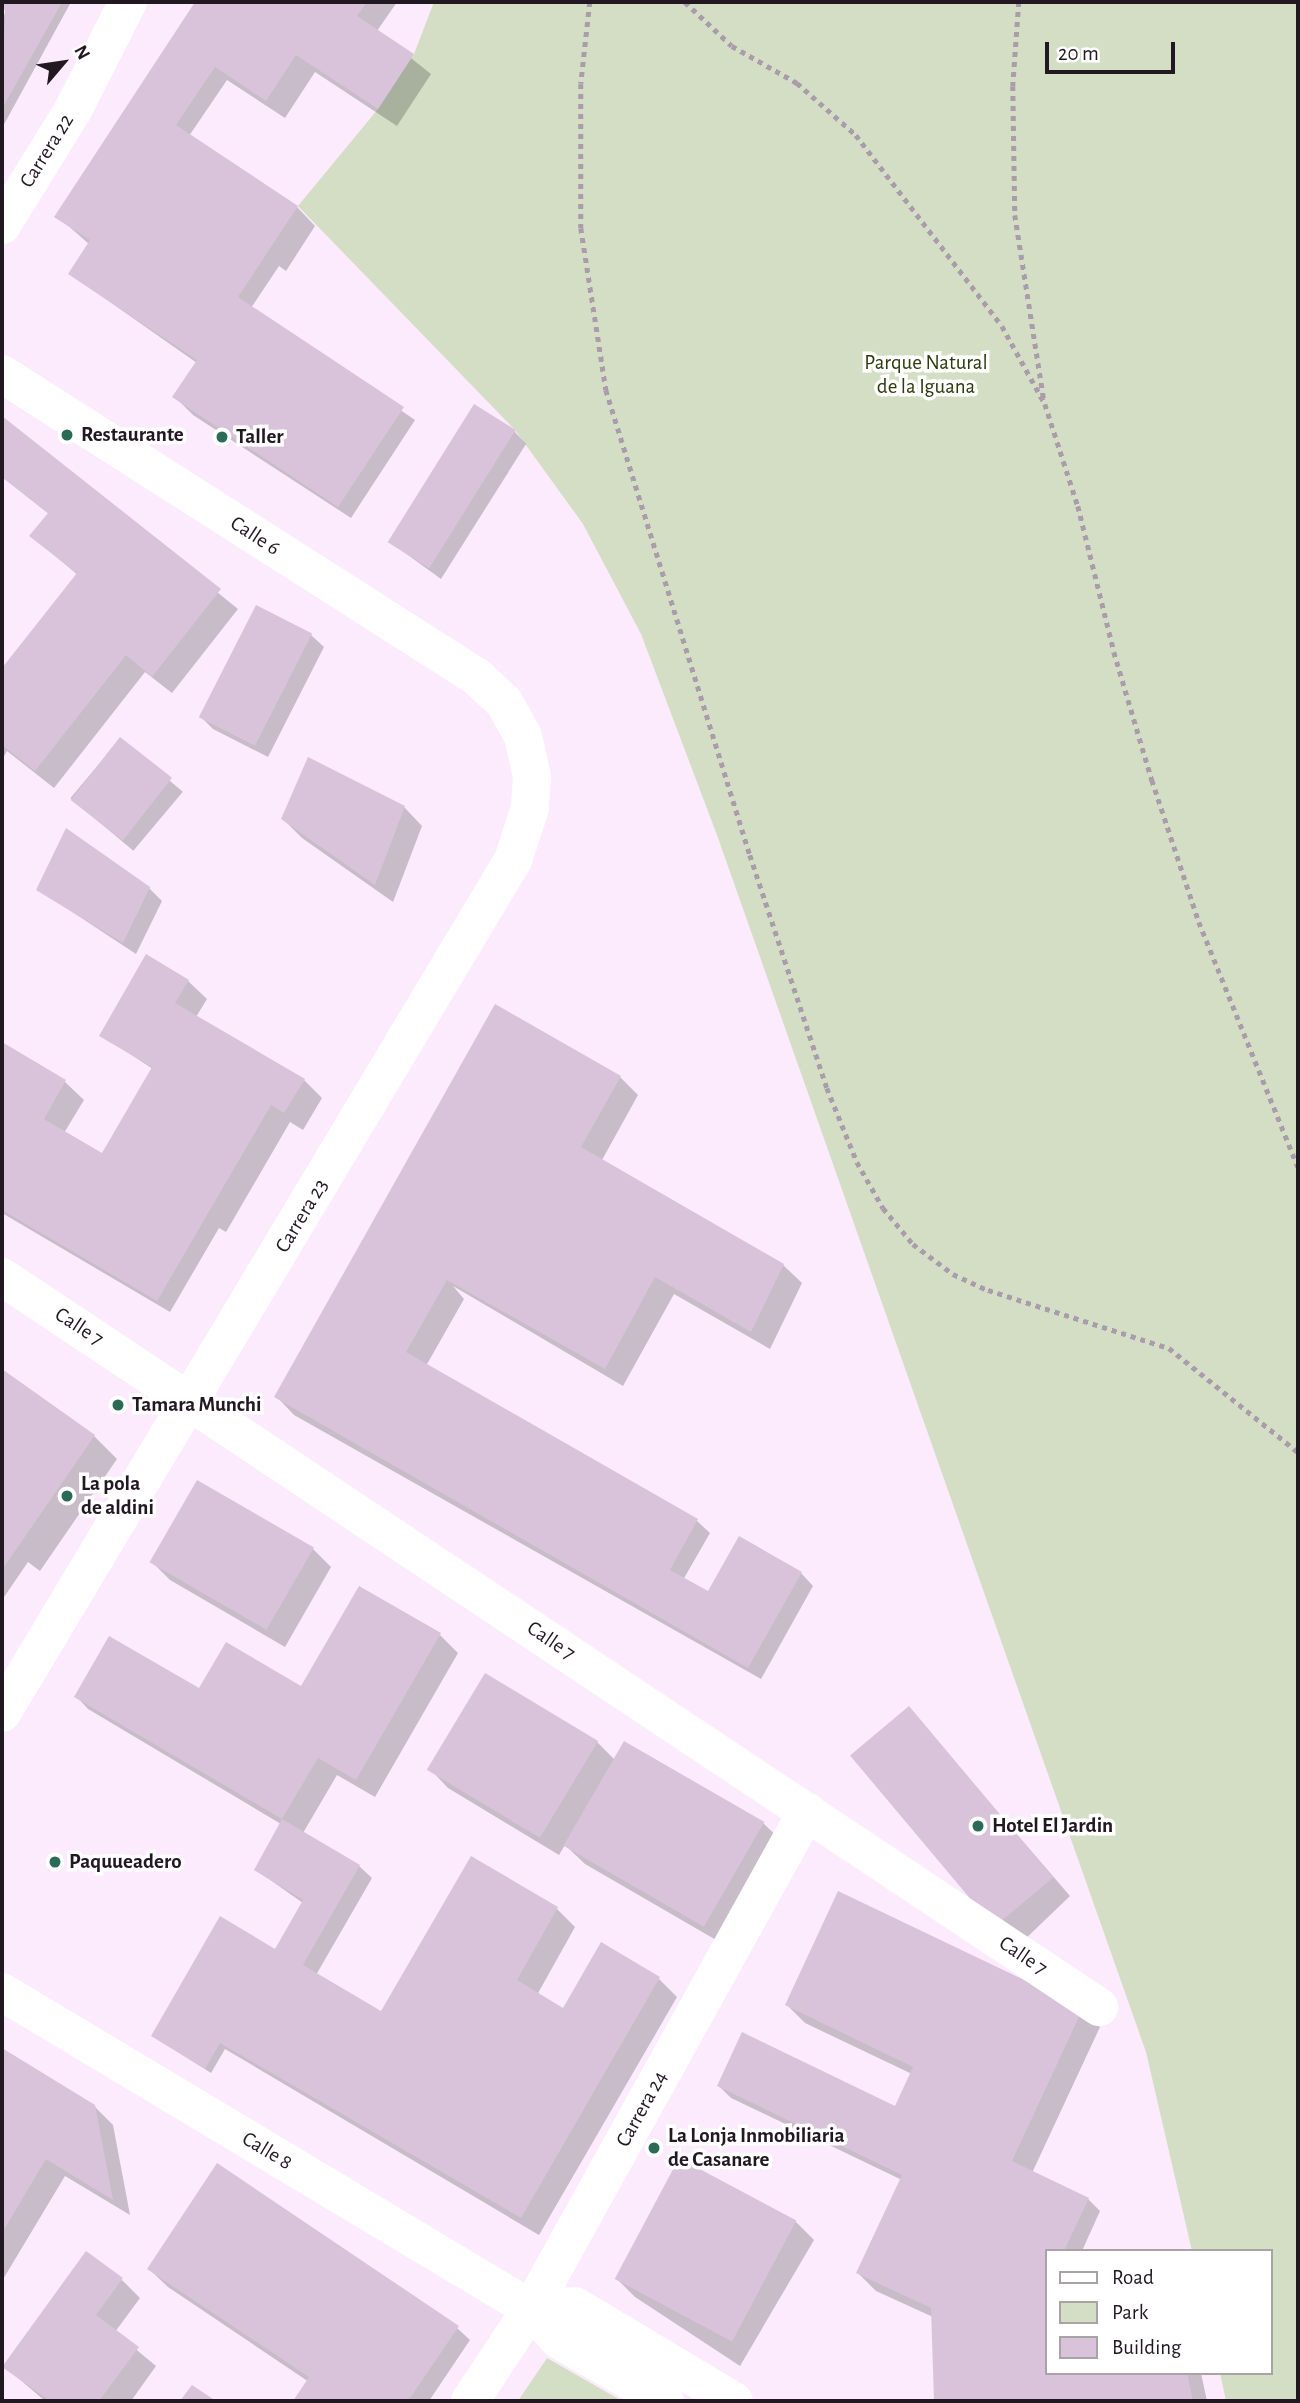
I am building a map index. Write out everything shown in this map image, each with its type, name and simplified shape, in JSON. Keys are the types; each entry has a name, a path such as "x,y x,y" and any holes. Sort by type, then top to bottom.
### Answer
{"street":[{"name":"Carrera 22","path":"2,225 73,110 128,2"},
{"name":"Calle 6","path":"2,374 477,677 504,702"},
{"name":"Carrera 23","path":"2,1713 192,1401 513,860 530,808 532,778 523,736 504,702"},
{"name":"Calle 7","path":"2,1277 1099,2007"},
{"name":"Carrera 24","path":"470,2401 531,2309 807,1811"},
{"name":"Calle 8","path":"2,1992 531,2309 559,2340 666,2401"},
{"path":"531,2309 575,2306 734,2401"}],"path":[{"path":"590,2 581,84 581,228 606,390 759,880 827,1088 857,1162 883,1208 913,1244 953,1274 1000,1295 1169,1348 1298,1452"},
{"path":"685,2 732,46 797,83 856,135 1002,326 1045,404"},
{"path":"1018,2 1013,86 1015,215 1045,404 1078,506 1152,780 1199,922 1298,1167"}],"green space":[{"name":"Parque Natural de la Iguana","path":"434,2 1298,2 1298,2401 1226,2401 1220,2375 1272,2375 1272,2249 1192,2249 1146,2052 717,835 641,634 583,524 515,430 298,206 378,109 414,54"},
{"path":"547,2358 622,2401 518,2401"}],"building":[{"path":"2,2 62,2 2,109 5,11"},
{"path":"195,2 367,2 357,16 414,54 378,109 296,55 266,101 215,67 176,125 298,206 238,297 404,407 338,507 172,397 197,360 68,274 90,240 54,217"},
{"path":"474,404 516,430 429,568 388,542"},
{"path":"2,416 221,589 152,677 126,655 35,771 2,745 2,668 77,573 29,536 48,513 2,477"},
{"path":"256,605 312,634 255,746 199,717"},
{"path":"120,737 172,778 123,841 71,800"},
{"path":"308,757 405,806 375,885 281,819"},
{"path":"66,828 150,887 123,943 36,890"},
{"path":"146,954 189,980 175,1003 305,1079 284,1113 271,1105 157,1301 2,1210 2,1042 66,1080 44,1119 102,1153 152,1067 99,1036"},
{"path":"495,1004 621,1076 581,1147 784,1264 751,1332 655,1277 605,1369 447,1280 406,1352 698,1519 670,1570 708,1591 739,1536 802,1572 748,1668 274,1397"},
{"path":"2,1369 95,1435 2,1570"},
{"path":"197,1480 314,1548 266,1630 150,1562"},
{"path":"359,1586 441,1633 356,1780 318,1758 282,1819 74,1697 109,1636 199,1688 226,1642 301,1686"},
{"path":"485,1673 598,1741 540,1838 427,1770"},
{"path":"909,1706 1053,1878 994,1927 850,1755"},
{"path":"624,1741 764,1822 704,1927 564,1846"},
{"path":"282,1819 360,1865 303,1965 381,2011 471,1856 558,1907 517,1980 563,2008 601,1942 660,1977 521,2218 220,2043 205,2069 151,2036 220,1916 275,1949 303,1900 254,1870"},
{"path":"838,1891 1083,2008 1012,2161 1089,2198 1065,2249 1044,2249 1044,2375 1187,2375 1193,2401 934,2401 931,2308 856,2273 902,2175 717,2086 742,2032 895,2106 913,2067 785,2005"},
{"path":"2,2048 95,2105 113,2200 46,2159 2,2233"},
{"path":"679,2158 796,2220 732,2341 615,2279"},
{"path":"217,2163 459,2326 408,2401 293,2401 309,2377 147,2269"},
{"path":"86,2251 123,2278 96,2315 139,2347 99,2401 50,2401 2,2367"},
{"path":"192,2385 216,2401 180,2401"}],"place":[{"name":"Restaurante","path":"67,435"},
{"name":"Taller","path":"222,437"},
{"name":"Tamara Munchi","path":"118,1405"},
{"name":"La pola de aldini","path":"67,1496"},
{"name":"Hotel El Jardin","path":"978,1826"},
{"name":"Paquueadero","path":"55,1862"},
{"name":"La Lonja Inmobiliaria de Casanare","path":"654,2148"}]}
